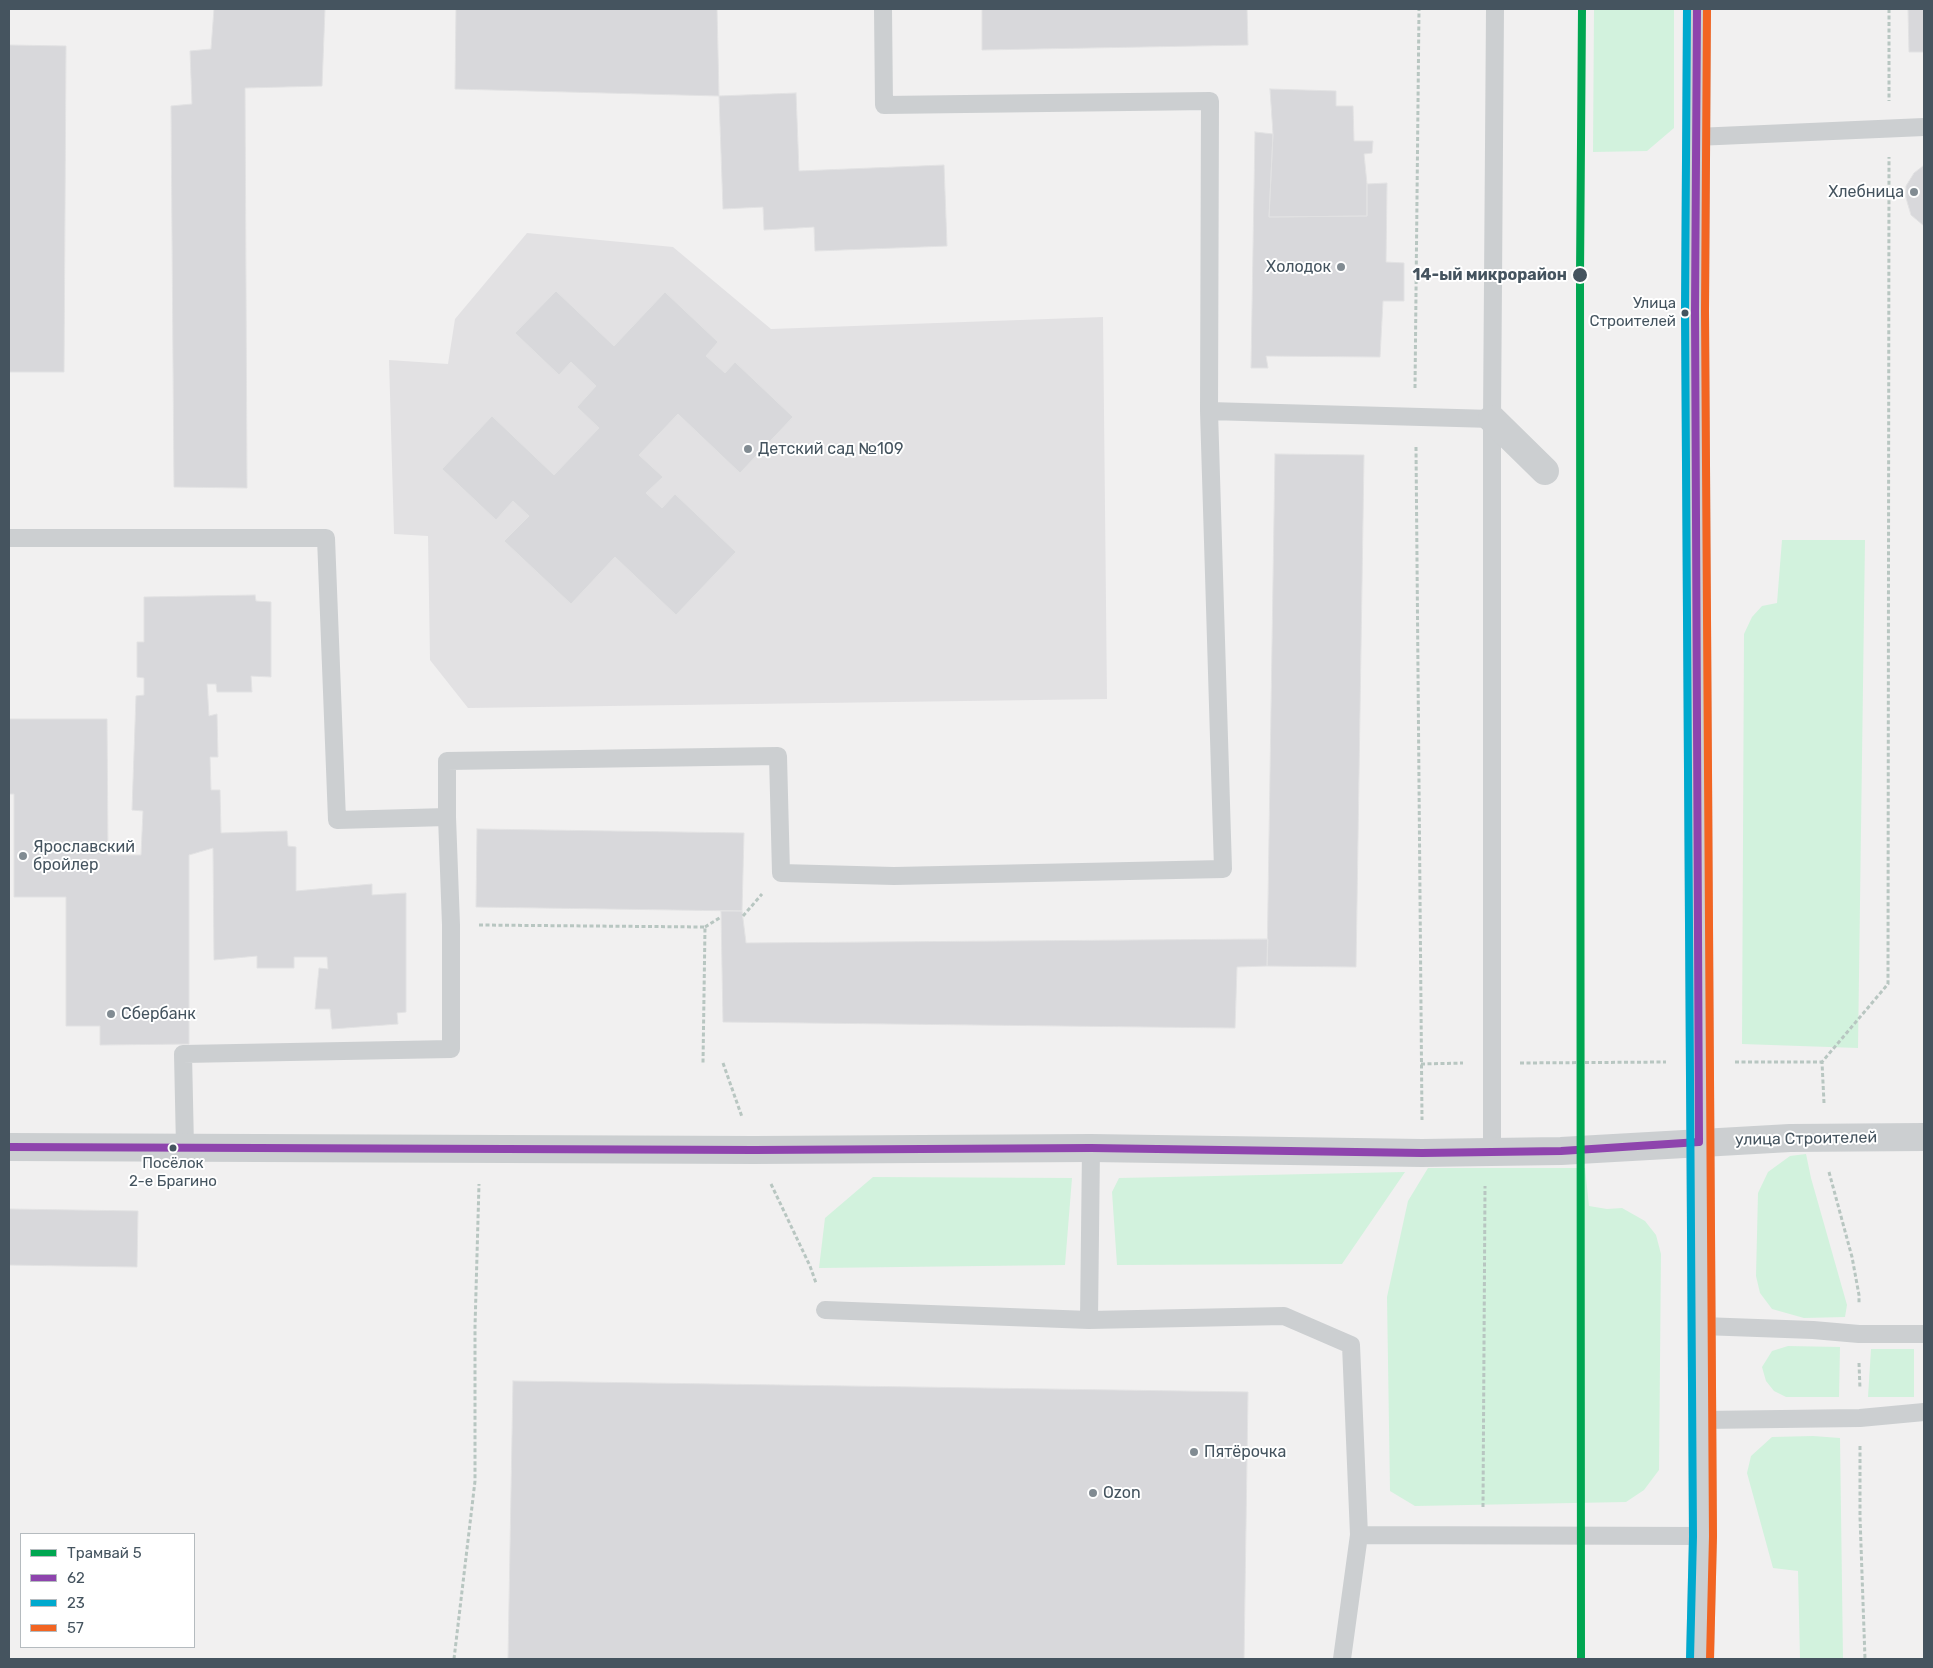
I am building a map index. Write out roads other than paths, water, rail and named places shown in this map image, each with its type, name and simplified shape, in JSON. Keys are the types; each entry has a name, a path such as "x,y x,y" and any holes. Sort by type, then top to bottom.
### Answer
{"street":[{"path":"1697,9 1699,1142 1703,1536 1700,1659"},
{"path":"1492,419 1545,471"},
{"name":"улица Строителей","path":"9,1147 754,1150 1091,1148 1422,1153 1560,1151 1699,1142 1924,1137"}],"lane":[{"path":"185,1147 183,1054 451,1049 451,925 447,761 778,756 781,874 894,876 1222,869 1209,411 1210,101 884,105 883,9"},
{"path":"1489,1152 1492,1063 1492,419 1495,9"},
{"path":"1696,137 1924,127"},
{"path":"1209,411 1492,419"},
{"path":"9,538 326,538 336,820 448,817"},
{"path":"1089,1320 1091,1148"},
{"path":"825,1310 1089,1320 1284,1316 1351,1345 1359,1535 1342,1659"},
{"path":"1702,1326 1813,1330 1859,1334 1924,1334"},
{"path":"1702,1420 1860,1418 1924,1412"},
{"path":"1359,1535 1703,1536"}],"tram line":[{"name":"5","path":"1581,1659 1580,275 1582,9"}],"place":[{"name":"Хлебница","path":"1914,192"},
{"name":"Холодок","path":"1341,267"},
{"name":"14-ый микрорайон","path":"1580,275"},
{"name":"Улица Строителей","path":"1685,313"},
{"name":"Детский сад №109","path":"748,449"},
{"name":"Ярославский бройлер","path":"23,856"},
{"name":"Сбербанк","path":"111,1014"},
{"name":"Посёлок 2-е Брагино","path":"173,1148"},
{"name":"Пятёрочка","path":"1194,1452"},
{"name":"Ozon","path":"1093,1493"}]}
